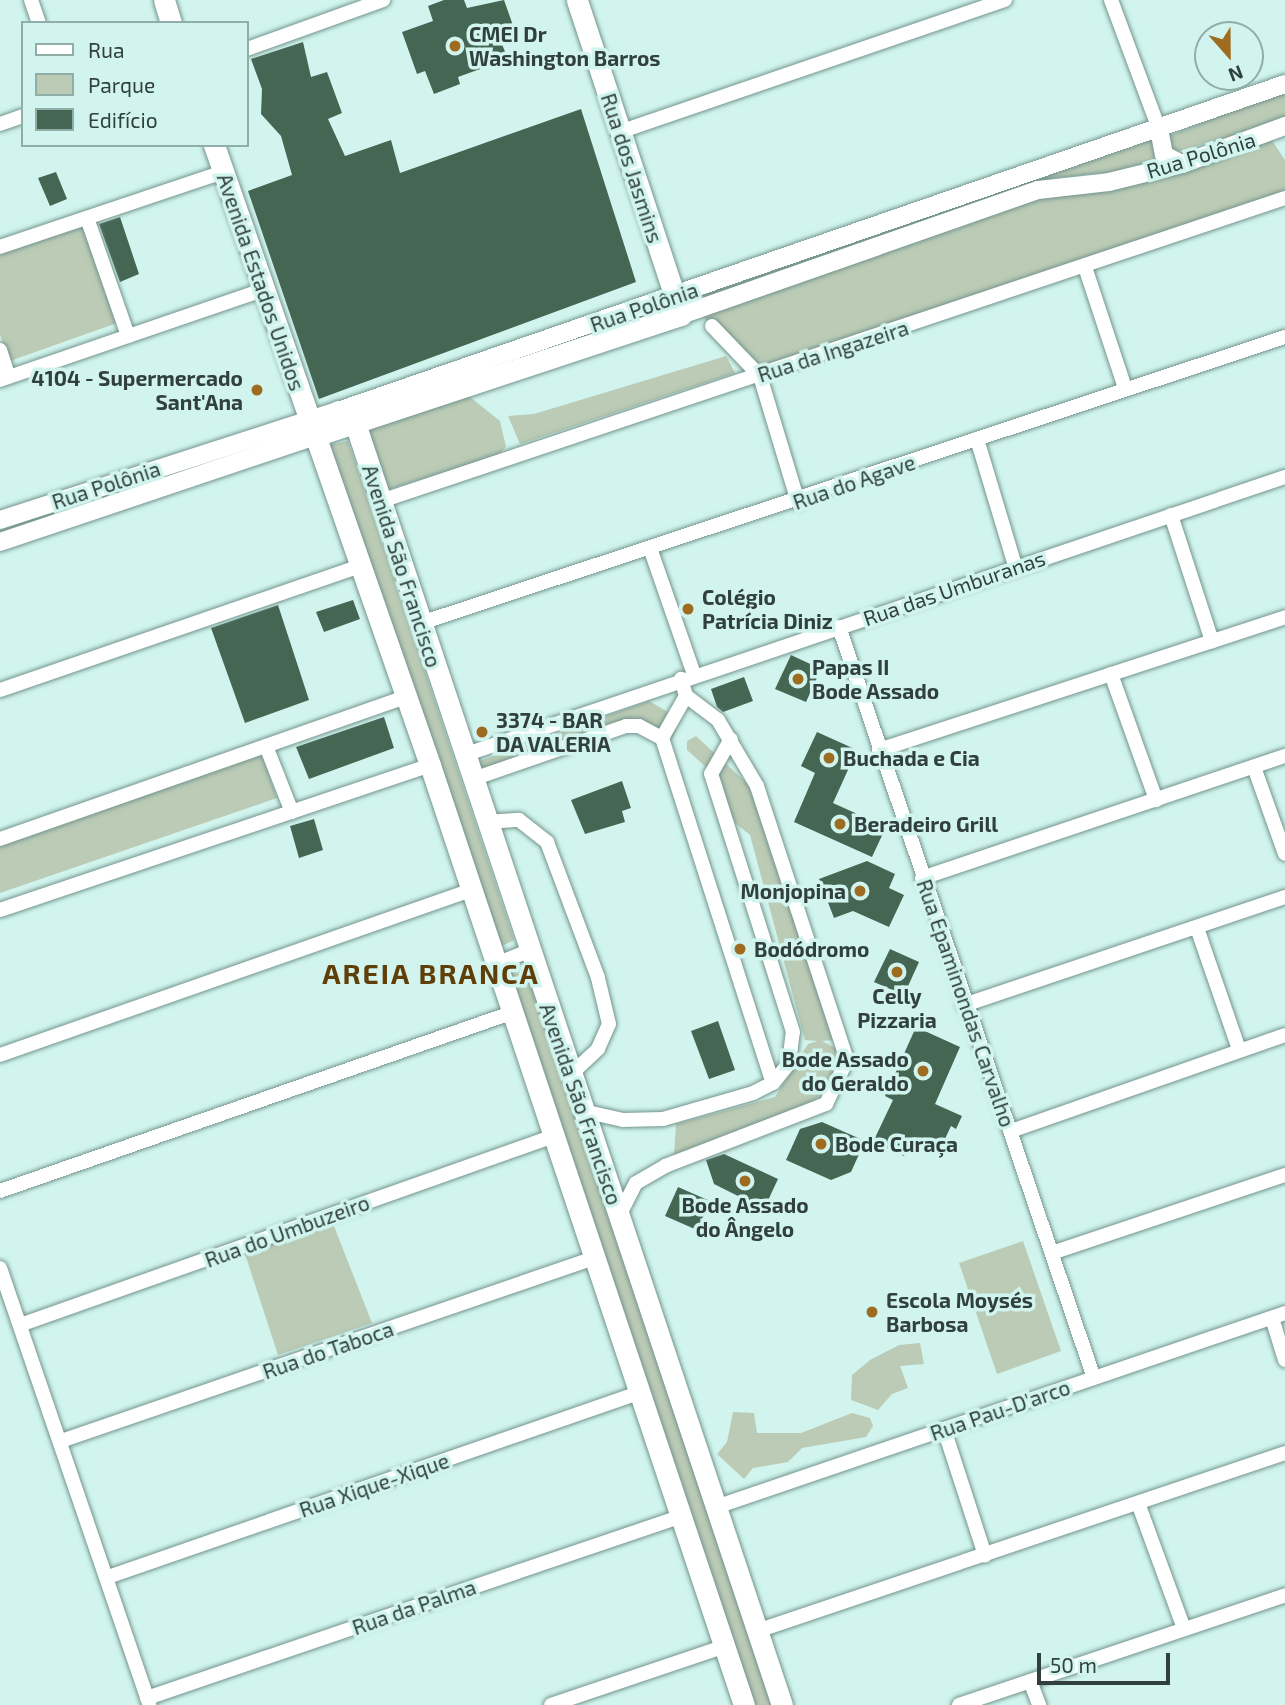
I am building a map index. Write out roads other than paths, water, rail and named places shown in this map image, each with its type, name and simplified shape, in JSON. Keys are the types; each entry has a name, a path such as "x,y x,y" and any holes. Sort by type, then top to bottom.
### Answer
{"main road":[{"path":"164,0 170,21"},
{"name":"Rua dos Jasmins","path":"577,0 678,305"},
{"name":"Avenida Estados Unidos","path":"215,147 266,289 311,428"},
{"name":"Rua Polônia","path":"311,428 678,305"},
{"name":"Avenida São Francisco","path":"346,417 381,501 782,1705"},
{"name":"Avenida São Francisco","path":"311,428 404,698 430,765 469,891 641,1392 744,1705"}],"street":[{"path":"31,0 38,21"},
{"path":"248,49 383,0"},
{"path":"620,132 1005,0"},
{"path":"1111,0 1159,129 1164,155 1182,164"},
{"name":"Rua Polônia","path":"678,305 1285,83"},
{"path":"0,124 21,117"},
{"name":"Rua Polônia","path":"678,305 1038,190 1109,182 1182,164 1283,131"},
{"path":"0,247 223,172"},
{"name":"Rua da Ingazeira","path":"381,501 1285,198"},
{"path":"87,218 128,336"},
{"path":"1085,267 1125,388"},
{"path":"0,350 5,379 266,289"},
{"path":"712,326 729,337 760,376 798,502"},
{"name":"Rua do Agave","path":"421,623 798,502 1125,388 1285,337"},
{"name":"Rua Polônia","path":"0,520 311,428"},
{"name":"Rua Polônia","path":"0,542 311,428"},
{"path":"977,439 1016,566"},
{"name":"Rua das Umburanas","path":"464,755 1285,477"},
{"path":"1171,515 1212,641"},
{"path":"650,548 688,677 686,696 662,738"},
{"path":"0,690 358,567"},
{"path":"879,750 1285,617"},
{"name":"Rua Epaminondas Carvalho","path":"839,627 964,1004 1011,1131 1094,1378"},
{"path":"1111,674 1156,800"},
{"path":"619,1216 628,1193 647,1175 808,1116 826,1104 845,1073 845,1044 757,786 718,720 686,696"},
{"path":"0,839 404,698"},
{"path":"473,779 626,726 639,726 662,738 773,1083"},
{"path":"583,1111 623,1120 663,1119 773,1083 789,1063 793,1032 711,774 731,739"},
{"path":"266,746 292,812"},
{"path":"922,878 1285,756"},
{"path":"0,910 430,765"},
{"path":"1254,767 1285,854"},
{"path":"488,822 519,820 547,842 598,978 609,1024 598,1049 572,1073"},
{"path":"0,1055 469,891"},
{"path":"964,1004 1285,897"},
{"path":"1198,928 1240,1049"},
{"path":"495,964 529,951"},
{"path":"0,1191 510,1013"},
{"path":"1011,1131 1285,1035"},
{"name":"Rua do Umbuzeiro","path":"20,1325 554,1136"},
{"path":"1052,1254 1285,1175"},
{"name":"Rua do Taboca","path":"61,1441 594,1258"},
{"path":"0,1268 4,1292 20,1325 61,1441 148,1701"},
{"path":"1279,1315 1285,1360"},
{"name":"Rua Pau-D'arco","path":"716,1507 1279,1315"},
{"name":"Rua Xique-Xique","path":"108,1577 641,1392"},
{"path":"944,1429 985,1555"},
{"path":"757,1632 1285,1453"},
{"path":"1138,1503 1184,1629"},
{"name":"Rua da Palma","path":"148,1701 682,1516"},
{"path":"959,1705 1285,1595"},
{"path":"551,1705 725,1646"},
{"path":"1030,1681 1039,1705"}],"place":[{"name":"CMEI Dr Washington Barros","path":"455,46"},
{"name":"4104 - Supermercado Sant'Ana","path":"257,390"},
{"name":"Colégio Patrícia Diniz","path":"688,609"},
{"name":"Papas II Bode Assado","path":"798,679"},
{"name":"3374 - BAR DA VALERIA","path":"482,732"},
{"name":"Buchada e Cia","path":"829,758"},
{"name":"Beradeiro Grill","path":"840,824"},
{"name":"Monjopina","path":"860,891"},
{"name":"Bodódromo","path":"740,949"},
{"name":"Celly Pizzaria","path":"897,972"},
{"name":"Bode Assado do Geraldo","path":"923,1071"},
{"name":"Bode Curaça","path":"821,1144"},
{"name":"Bode Assado do Ângelo","path":"745,1181"},
{"name":"Escola Moysés Barbosa","path":"872,1312"}],"district":[{"name":"AREIA BRANCA","path":"431,973"}]}
